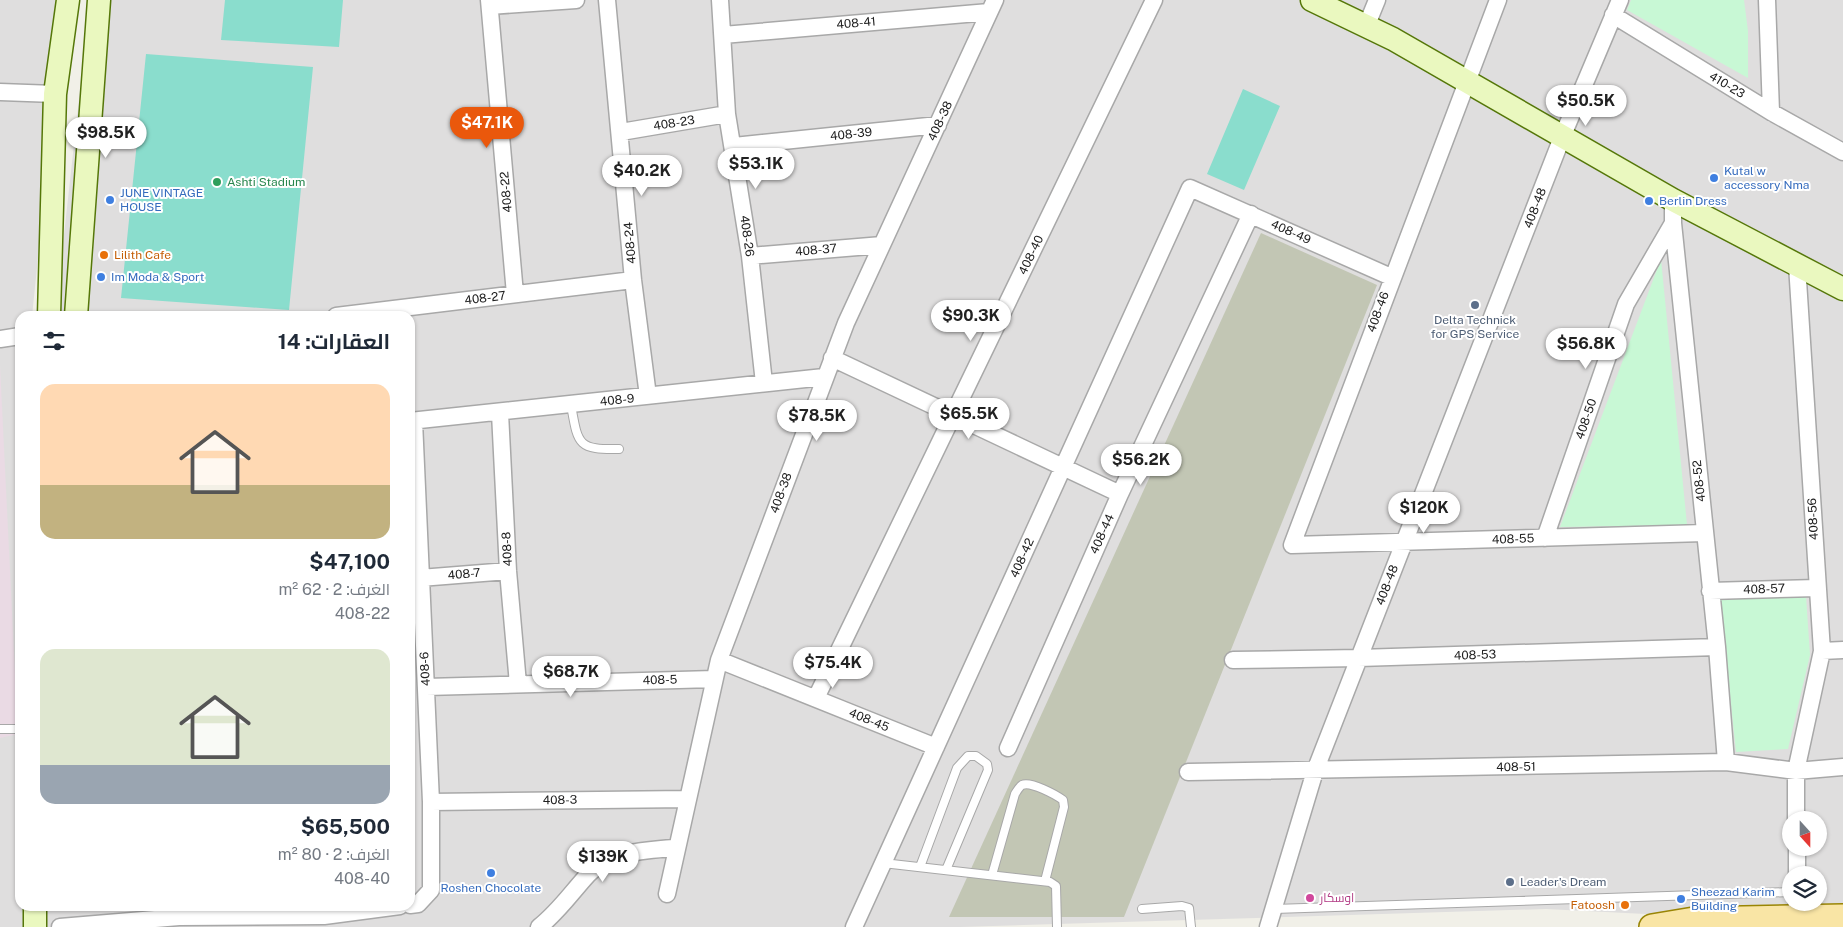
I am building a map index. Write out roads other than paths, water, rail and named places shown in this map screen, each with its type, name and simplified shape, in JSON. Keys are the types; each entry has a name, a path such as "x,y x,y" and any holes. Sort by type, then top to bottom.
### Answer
{"main road":[{"path":"1652,927 1694,920 1787,911"},
{"path":"1803,911 1843,918"}],"street":[{"path":"48,311 55,94 68,0"},
{"path":"76,311 99,0"},
{"path":"489,3 576,0"},
{"name":"408-24","path":"607,0 621,132 633,280 648,396"},
{"name":"408-26","path":"720,0 728,114 750,256 764,383"},
{"name":"408-40","path":"816,698 1154,0"},
{"path":"1312,0 1366,28 1393,39 1467,79 1674,200 1843,289"},
{"path":"1366,28 1377,0"},
{"name":"408-46","path":"1292,545 1391,277 1498,0"},
{"name":"408-48","path":"1268,927 1315,771 1563,135 1620,0"},
{"path":"1767,0 1771,112"},
{"name":"408-22","path":"489,3 515,294"},
{"name":"408-41","path":"723,35 992,6"},
{"name":"408-38","path":"667,894 718,660 824,377 882,245 992,6"},
{"name":"410-23","path":"1614,16 1771,112 1843,152"},
{"path":"0,92 55,94"},
{"name":"408-23","path":"621,132 728,114"},
{"name":"408-39","path":"734,146 938,125"},
{"name":"408-49","path":"1190,188 1391,277"},
{"name":"408-42","path":"854,927 1190,188"},
{"name":"408-52","path":"1674,200 1674,223 1717,648 1726,762"},
{"name":"408-44","path":"1008,748 1120,494 1251,214"},
{"name":"408-50","path":"1545,538 1626,304 1674,223"},
{"name":"408-37","path":"750,256 882,245"},
{"name":"408-56","path":"1796,811 1796,771 1822,651 1797,265"},
{"name":"408-27","path":"377,311 633,280"},
{"path":"0,339 15,337"},
{"path":"832,358 1120,494"},
{"name":"408-9","path":"415,421 824,377"},
{"name":"408-8","path":"500,413 508,571 518,684"},
{"name":"408-6","path":"415,480 431,802 431,890 418,904 415,904"},
{"name":"408-55","path":"1292,545 1704,533"},
{"name":"408-7","path":"420,578 508,571"},
{"name":"408-57","path":"1710,591 1817,588"},
{"name":"408-53","path":"1233,660 1717,648"},
{"path":"1822,651 1843,650"},
{"name":"408-45","path":"718,660 936,747"},
{"name":"408-5","path":"426,687 714,679"},
{"name":"408-51","path":"1188,772 1726,762 1796,771 1843,767"},
{"name":"408-3","path":"431,802 688,799"},
{"path":"539,927 558,912 585,877 603,864 620,855 676,848"},
{"path":"35,911 35,927"},
{"path":"60,927 178,912 323,911"}],"lane":[{"path":"571,405 576,433 580,442 595,450 619,449"},
{"path":"0,729 15,729"},
{"path":"920,867 957,768 968,756 976,756 987,764 988,770 946,870"},
{"path":"992,875 1015,794 1020,786 1026,784 1044,790 1063,800 1064,807 1044,881"},
{"path":"884,863 1044,881 1056,886 1057,927"},
{"path":"1273,909 1782,892"},
{"path":"1142,909 1182,906 1189,908 1191,927"}],"place":[{"name":"Kutal w accessory Nma","path":"1714,178"},
{"name":"Ashti Stadium","path":"217,182"},
{"name":"JUNE VINTAGE HOUSE","path":"110,200"},
{"name":"Berlin Dress","path":"1649,201"},
{"name":"Lilith Cafe","path":"104,255"},
{"name":"Im Moda & Sport","path":"101,277"},
{"name":"Delta Technick for GPS Service","path":"1475,305"},
{"name":"Roshen Chocolate","path":"491,873"},
{"name":"Leader's Dream","path":"1510,882"},
{"name":"اوسكار","path":"1310,898"},
{"name":"Sheezad Karim Building","path":"1681,899"},
{"name":"Fatoosh","path":"1625,905"}]}
